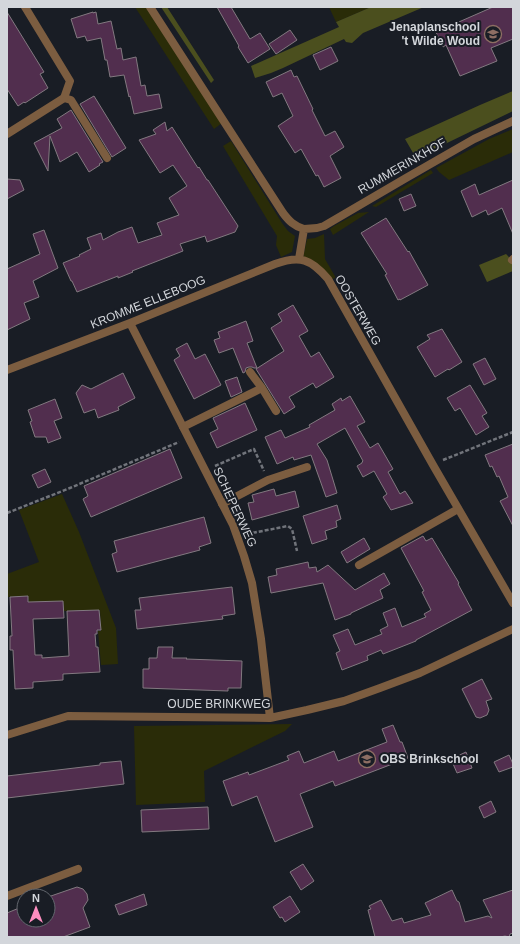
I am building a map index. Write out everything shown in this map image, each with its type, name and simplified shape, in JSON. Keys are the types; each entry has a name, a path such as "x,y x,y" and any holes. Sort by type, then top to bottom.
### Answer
{"street":[{"path":"7,134 64,98 70,81 25,7"},
{"path":"150,7 287,219 292,224 304,229 299,259"},
{"path":"64,98 71,100 107,158"},
{"name":"RUMMERINKHOF","path":"304,229 324,226 474,139 513,121"},
{"name":"KROMME ELLEBOOG","path":"7,370 275,264 287,260 299,259"},
{"name":"OOSTERWEG","path":"299,259 313,265 328,279 513,603"},
{"name":"SCHEPERWEG","path":"130,322 237,536 252,584 261,639 270,718"},
{"path":"250,372 276,411"},
{"path":"183,427 262,388"},
{"path":"222,504 268,480 307,467"},
{"path":"359,565 458,509"},
{"name":"OUDE BRINKWEG","path":"7,735 68,716 270,718 344,701 380,688 420,673 513,629"},
{"path":"7,896 78,869"}],"path":[{"path":"433,465 513,432"},
{"path":"7,513 188,438"},
{"path":"205,470 254,449 268,480"},
{"path":"237,536 288,526 292,529 297,551"}],"green space":[{"path":"135,7 146,7 222,123 214,129"},
{"path":"161,7 167,7 214,80 211,83"},
{"path":"329,7 371,7 336,22"},
{"path":"371,7 424,7 363,33 352,43 346,42 344,39 283,68 255,78 251,66 339,27 336,22"},
{"path":"513,91 513,111 416,158 405,139 480,105"},
{"path":"513,129 513,152 449,180 436,168 489,139"},
{"path":"231,141 282,223 288,231 295,236 292,252 281,257 276,245 277,236 223,146"},
{"path":"431,170 433,173 376,207 372,206"},
{"path":"369,212 333,235 330,229 334,226 358,213"},
{"path":"324,234 325,259 336,278 332,279 303,258 307,239 315,238"},
{"path":"506,254 513,266 513,271 487,282 479,265"},
{"path":"62,494 79,532 116,628 118,664 101,665 98,631 101,631 100,610 64,611 63,601 29,603 28,596 8,597 7,595 7,574 39,562 19,510"},
{"path":"292,724 285,731 204,771 205,802 136,805 134,726"}],"building":[{"path":"217,7 231,7 250,39 260,33 270,49 248,63"},
{"path":"493,7 513,7 513,39 491,48 497,61 460,76 446,45 443,47 436,32"},
{"path":"7,12 44,72 40,74 48,88 18,106 7,89"},
{"path":"96,12 98,24 111,21 117,49 121,48 123,60 136,57 141,86 145,85 147,96 159,94 162,108 134,114 124,75 110,77 101,38 87,41 85,36 77,38 71,19"},
{"path":"290,30 297,40 276,54 269,44"},
{"path":"331,47 338,61 320,70 313,55"},
{"path":"291,70 294,77 297,76 325,136 335,131 344,147 330,156 341,178 324,187 301,149 295,153 278,126 293,116 282,93 273,97 266,82"},
{"path":"94,96 126,148 112,157 80,104"},
{"path":"71,110 103,162 89,172 77,152 60,162 50,136 48,171 34,143 62,128 57,119"},
{"path":"165,122 167,131 172,127 238,226 235,232 207,242 205,236 180,244 183,251 118,278 118,276 77,292 63,263 80,256 79,255 91,249 87,238 101,233 103,240 132,227 138,243 162,235 157,223 179,215 169,198 187,186 173,165 160,173 139,140 156,134 153,130"},
{"path":"7,179 20,180 24,190 7,199"},
{"path":"513,180 513,234 502,208 488,215 486,210 472,217 461,191 475,184 479,195"},
{"path":"411,194 416,206 404,211 399,199"},
{"path":"386,218 408,252 409,251 428,285 400,300 398,300 385,275 387,274 361,233"},
{"path":"44,230 58,268 33,281 39,297 24,303 30,319 7,330 7,269 40,254 33,234"},
{"path":"293,305 308,331 299,336 311,357 319,352 334,377 316,388 313,383 289,397 295,407 284,414 256,369 284,351 271,328 282,321 278,314"},
{"path":"246,321 253,341 247,343 257,368 246,368 245,372 243,373 233,348 219,353 214,340 220,338 218,332"},
{"path":"442,329 462,362 435,377 417,347 430,339 427,335"},
{"path":"187,343 195,359 205,354 221,385 194,399 174,360 180,356 176,349"},
{"path":"485,358 496,379 484,385 473,364"},
{"path":"123,373 135,398 118,407 119,410 98,418 95,409 84,413 76,393 82,385 91,389"},
{"path":"237,377 242,392 231,397 225,381"},
{"path":"470,385 487,413 482,416 489,427 476,435 460,408 455,411 447,398"},
{"path":"350,396 365,422 357,426 370,448 378,443 393,469 388,472 400,494 405,491 413,503 391,510 383,497 387,494 374,471 363,477 357,466 363,461 345,428 317,444 327,460 337,493 326,497 311,455 294,460 293,457 277,464 265,437 281,430 285,438 310,427 309,425 335,410 332,404 341,398 342,401"},
{"path":"55,399 62,418 54,421 61,438 48,443 46,437 35,437 28,410"},
{"path":"245,403 257,430 217,448 210,433 218,429 213,418"},
{"path":"513,444 513,526 500,501 508,497 499,476 497,477 492,466 490,467 485,455"},
{"path":"170,449 182,478 91,517 83,499 88,496 84,486"},
{"path":"45,469 51,482 38,488 32,475"},
{"path":"274,489 276,496 295,491 299,507 252,520 248,503 254,502 252,495"},
{"path":"337,505 341,519 336,521 337,527 325,531 327,539 312,544 303,516"},
{"path":"204,517 211,543 199,547 200,550 117,572 112,554 117,552 114,541"},
{"path":"423,536 426,541 432,538 459,583 458,584 472,610 416,641 383,654 381,650 367,656 368,660 342,670 336,653 340,651 333,635 348,629 355,645 382,634 380,630 388,626 383,613 395,608 402,627 426,617 424,614 431,610 422,592 424,591 401,548"},
{"path":"364,538 370,549 347,563 341,552"},
{"path":"308,562 309,568 316,567 317,572 328,565 355,590 384,573 390,584 380,590 383,598 351,614 335,620 323,583 271,593 268,577 277,575 276,569"},
{"path":"232,587 235,614 222,616 223,619 137,629 135,610 141,610 139,598"},
{"path":"28,596 28,602 63,601 64,618 33,619 35,655 42,655 42,658 69,656 67,611 99,610 101,630 97,630 97,634 95,634 96,647 98,647 100,672 63,674 63,680 33,682 33,688 15,689 13,650 10,650 10,636 12,636 10,597"},
{"path":"158,647 173,647 172,658 242,661 241,688 228,688 228,691 143,688 143,669 149,669 149,658 157,658"},
{"path":"482,679 492,699 486,701 489,710 487,715 480,718 476,717 462,689"},
{"path":"393,725 408,758 335,786 333,781 300,794 313,827 275,842 257,796 232,806 223,781 248,772 249,775 289,760 287,756 299,751 304,763 334,751 338,761 387,742 382,729"},
{"path":"466,752 472,768 457,773 451,759"},
{"path":"509,755 513,767 499,772 494,762"},
{"path":"121,761 124,784 7,798 7,776 100,765 100,763"},
{"path":"491,801 496,812 484,818 479,807"},
{"path":"208,807 209,829 142,832 141,810"},
{"path":"303,864 314,881 301,890 290,872"},
{"path":"77,887 83,889 87,894 88,900 83,908 90,927 63,937 7,937 7,913 16,909 16,928 56,928 56,894"},
{"path":"452,890 457,901 459,902 465,922 488,916 492,918 483,900 513,890 513,933 510,934 509,937 375,937 368,910 371,909 369,906 381,900 392,921 402,918 404,923 431,915 425,903"},
{"path":"144,894 147,905 119,915 115,905"},
{"path":"290,896 300,912 285,922 282,917 280,918 273,907"}],"place":[{"name":"Jenaplanschool 't Wilde Woud","path":"493,34"},
{"name":"OBS Brinkschool","path":"367,759"}]}
